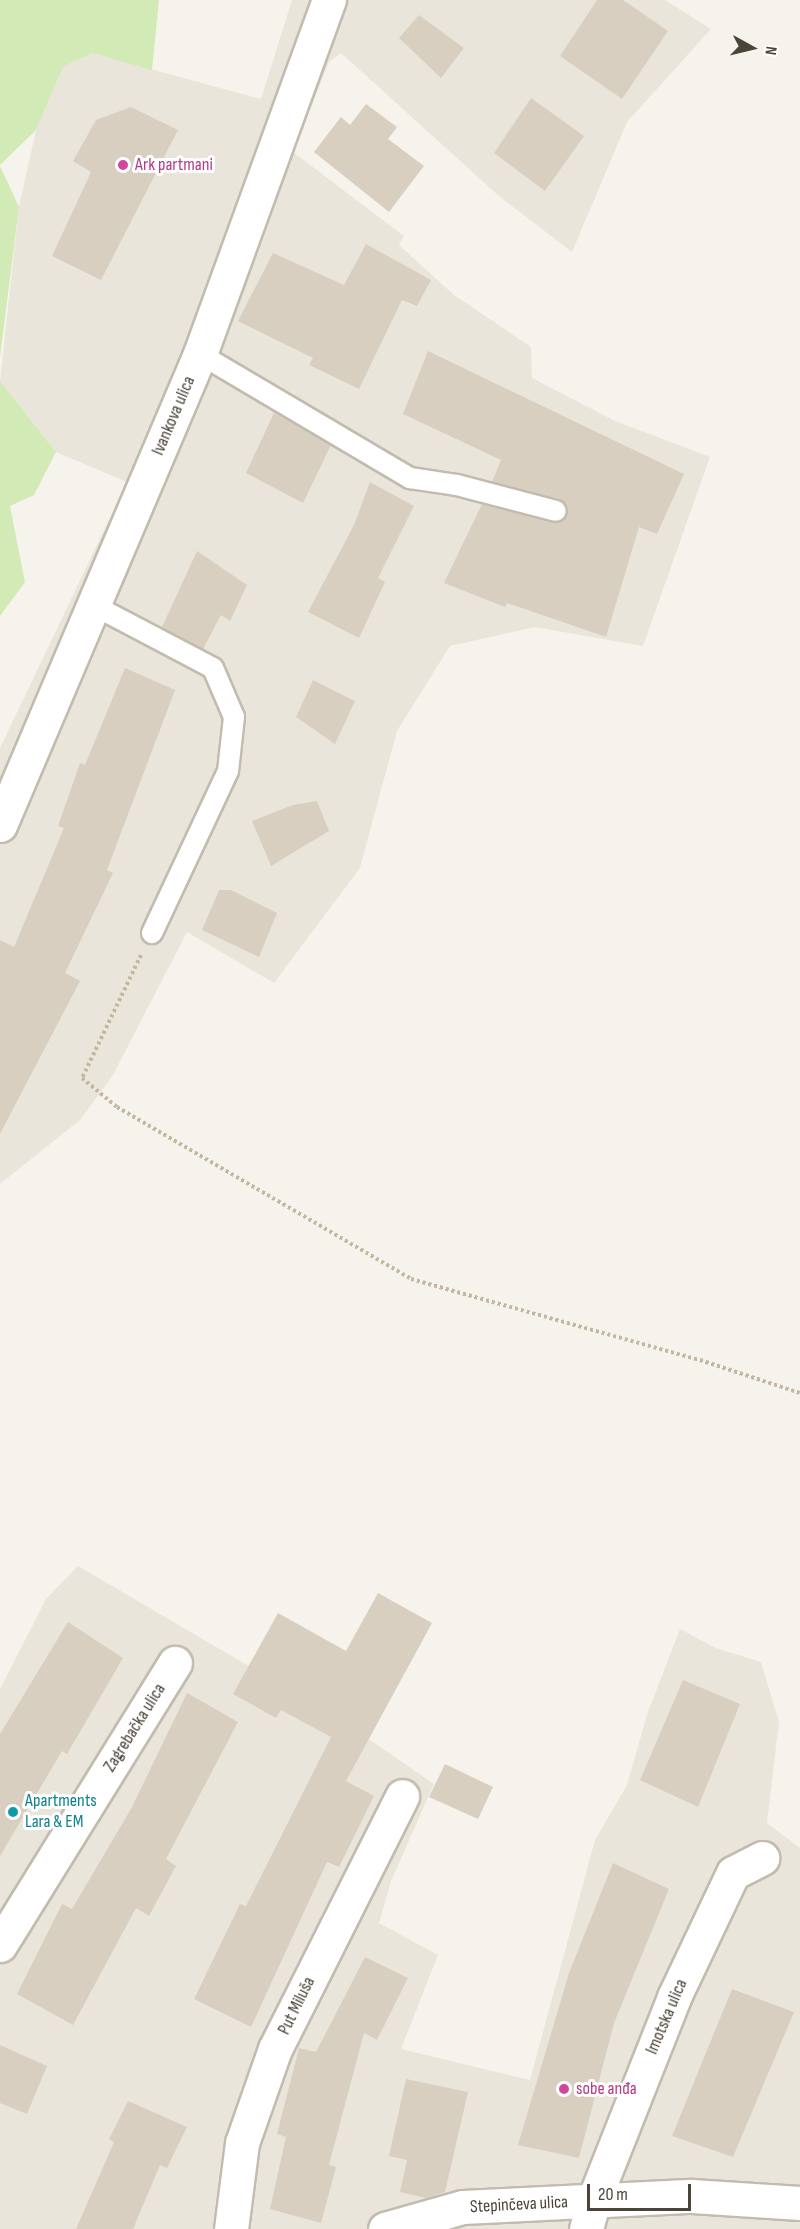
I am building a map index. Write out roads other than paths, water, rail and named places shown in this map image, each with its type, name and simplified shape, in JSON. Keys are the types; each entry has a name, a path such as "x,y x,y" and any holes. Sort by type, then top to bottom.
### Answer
{"street":[{"name":"Ivankova ulica","path":"0,825 95,606 200,354 329,0"},
{"name":"Zagrebačka ulica","path":"0,1945 175,1663"},
{"name":"Put Miluša","path":"231,2229 242,2143 275,2049 402,1796"},
{"name":"Imotska ulica","path":"590,2215 674,1997 728,1883 733,1873 762,1858"},
{"name":"Stepinčeva ulica","path":"385,2229 463,2207 590,2215 692,2196 800,2203"}],"lane":[{"path":"200,354 410,478 457,485 556,511"},
{"path":"95,606 213,668 234,717 228,771 152,933"}],"place":[{"name":"Ark partmani","path":"123,165"},
{"name":"Apartments Lara & EM","path":"13,1812"},
{"name":"sobe anđa","path":"564,2089"}]}
